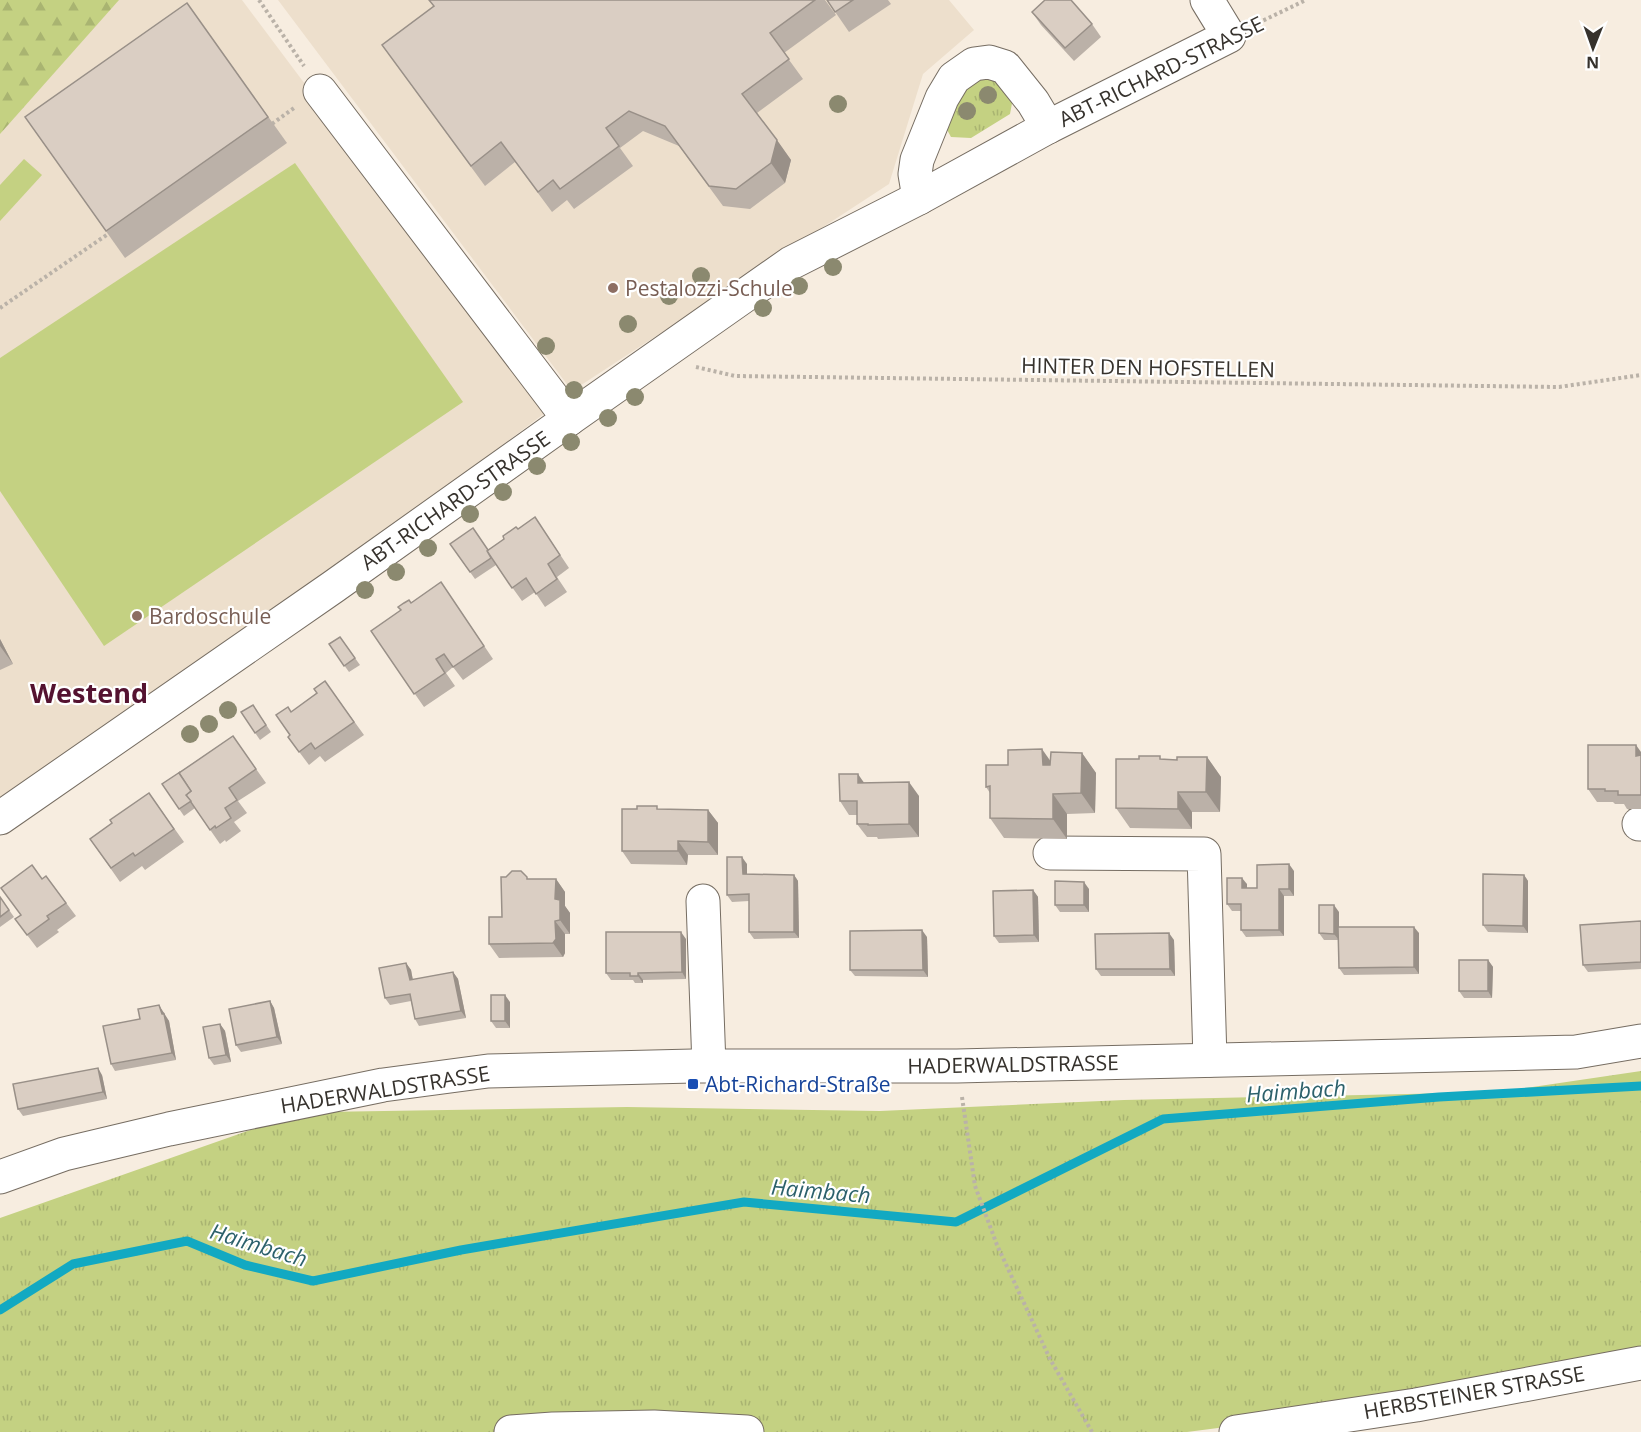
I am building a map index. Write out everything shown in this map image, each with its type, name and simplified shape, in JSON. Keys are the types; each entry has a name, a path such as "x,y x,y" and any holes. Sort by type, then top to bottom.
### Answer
{"street":[{"path":"1207,0 1229,36"},
{"name":"ABT-RICHARD-STRASSE","path":"0,818 791,263 919,198 1048,127 1229,36"},
{"name":"ABT-RICHARD-STRASSE","path":"919,198 915,174 917,160 942,98 954,78 974,64 989,62 1005,67 1033,102 1048,127"},
{"path":"320,91 569,418"},
{"path":"1050,853 1204,854 1210,1060"},
{"path":"703,901 709,1066"},
{"name":"HADERWALDSTRASSE","path":"0,1177 64,1154 169,1129 383,1085 489,1071 709,1066 957,1066 1576,1052 1641,1041"},
{"name":"HERBSTEINER STRASSE","path":"1236,1432 1416,1405 1641,1363"},
{"path":"511,1432 654,1427 747,1432"}],"path":[{"path":"259,0 320,91"},
{"name":"ABT-RICHARD-STRASSE","path":"1229,36 1306,0"},
{"path":"0,308 108,234"},
{"name":"HINTER DEN HOFSTELLEN","path":"657,358 735,376 1559,387 1641,375"},
{"path":"957,1066 975,1186 997,1245 1050,1359 1092,1432"}],"shaded area":[{"name":"Bardoschule","path":"0,0 242,0 549,410 0,822"},
{"name":"Pestalozzi-Schule","path":"278,0 949,0 974,30 923,74 889,184 572,391"}],"green space":[{"path":"0,0 119,0 0,134"},
{"path":"993,74 1013,98 1010,114 971,138 951,137 945,126 946,107 975,78"},
{"path":"24,159 42,175 0,221 0,185"},
{"path":"295,163 463,402 104,646 0,491 0,358"},
{"path":"1641,1071 1641,1373 1187,1432 0,1432 0,1218 256,1128 321,1112 627,1107 880,1111 1124,1100 1499,1092"}],"building":[{"path":"429,0 815,0 770,33 789,59 742,94 777,140 771,163 736,189 709,186 665,126 629,111 606,128 619,146 560,189 553,180 538,192 501,142 471,166 382,45 434,6"},
{"path":"827,0 853,0 835,12"},
{"path":"1045,0 1071,0 1092,24 1065,48 1032,12"},
{"path":"187,3 268,117 106,231 25,117"},
{"path":"535,517 560,555 548,564 557,579 536,594 526,578 512,588 487,551 504,539 503,536"},
{"path":"473,528 491,558 470,572 450,544"},
{"path":"441,582 484,646 453,667 444,654 436,659 445,673 414,694 371,631 401,610 398,607 409,600 411,603"},
{"path":"340,637 355,658 344,666 329,644"},
{"path":"325,681 354,722 315,749 311,743 299,752 276,715 288,707 291,712 317,693 314,689"},
{"path":"253,705 266,725 255,733 241,712"},
{"path":"233,736 256,769 229,788 237,800 225,808 231,818 210,830 186,795 191,791 179,773"},
{"path":"1588,745 1636,745 1636,756 1641,755 1641,795 1618,795 1618,791 1588,789"},
{"path":"1042,749 1043,765 1050,765 1051,752 1082,753 1081,793 1053,794 1053,819 990,818 990,786 986,787 986,765 1008,765 1008,750"},
{"path":"1139,756 1160,756 1160,759 1177,760 1177,757 1207,757 1206,792 1178,792 1178,809 1116,808 1116,759 1139,759"},
{"path":"180,772 191,791 186,795 191,801 179,809 162,784"},
{"path":"839,774 858,774 858,783 909,782 909,824 857,824 857,801 840,801"},
{"path":"149,793 174,829 135,856 133,853 111,868 90,839 112,823 110,820"},
{"path":"637,806 657,806 657,809 708,810 708,842 678,841 678,851 622,851 622,809 637,809"},
{"path":"727,857 742,857 743,874 794,875 794,932 749,932 749,894 727,895"},
{"path":"1289,864 1289,889 1279,889 1279,930 1241,930 1241,904 1227,904 1227,878 1242,878 1242,888 1257,888 1257,865"},
{"path":"32,865 42,879 46,876 66,903 47,916 49,919 27,935 15,919 21,915 1,888"},
{"path":"512,871 521,871 527,879 556,879 555,899 560,900 560,920 555,921 556,939 553,943 489,944 489,917 502,917 501,877 506,877"},
{"path":"1483,874 1524,875 1523,926 1483,925"},
{"path":"1055,881 1084,882 1084,905 1055,905"},
{"path":"1033,890 1034,935 994,936 993,891"},
{"path":"0,897 9,910 0,917"},
{"path":"1319,905 1334,905 1334,934 1319,933"},
{"path":"1641,921 1641,962 1583,965 1580,925"},
{"path":"1338,927 1414,927 1414,967 1339,968"},
{"path":"922,930 923,970 850,970 850,931"},
{"path":"606,932 681,932 682,972 638,973 638,976 630,976 630,973 606,973"},
{"path":"1169,933 1170,969 1096,969 1095,934"},
{"path":"1459,960 1488,960 1488,991 1459,991"},
{"path":"406,963 410,980 453,972 461,1011 415,1019 410,994 385,998 379,968"},
{"path":"491,995 505,995 505,1021 491,1021"},
{"path":"270,1001 277,1037 236,1045 229,1009"},
{"path":"159,1005 164,1014 172,1053 111,1064 103,1026 140,1019 138,1009"},
{"path":"220,1024 226,1055 209,1058 203,1027"},
{"path":"98,1068 103,1092 18,1109 13,1084"}],"waterway":[{"name":"Haimbach","path":"0,1310 73,1264 187,1241 245,1265 313,1281 461,1250 744,1202 956,1222 1163,1119 1439,1097 1641,1086"}],"place":[{"name":"Pestalozzi-Schule","path":"613,288"},
{"name":"Bardoschule","path":"137,616"},
{"name":"Abt-Richard-Straße","path":"693,1084"}],"district":[{"name":"Westend","path":"89,692"}]}
